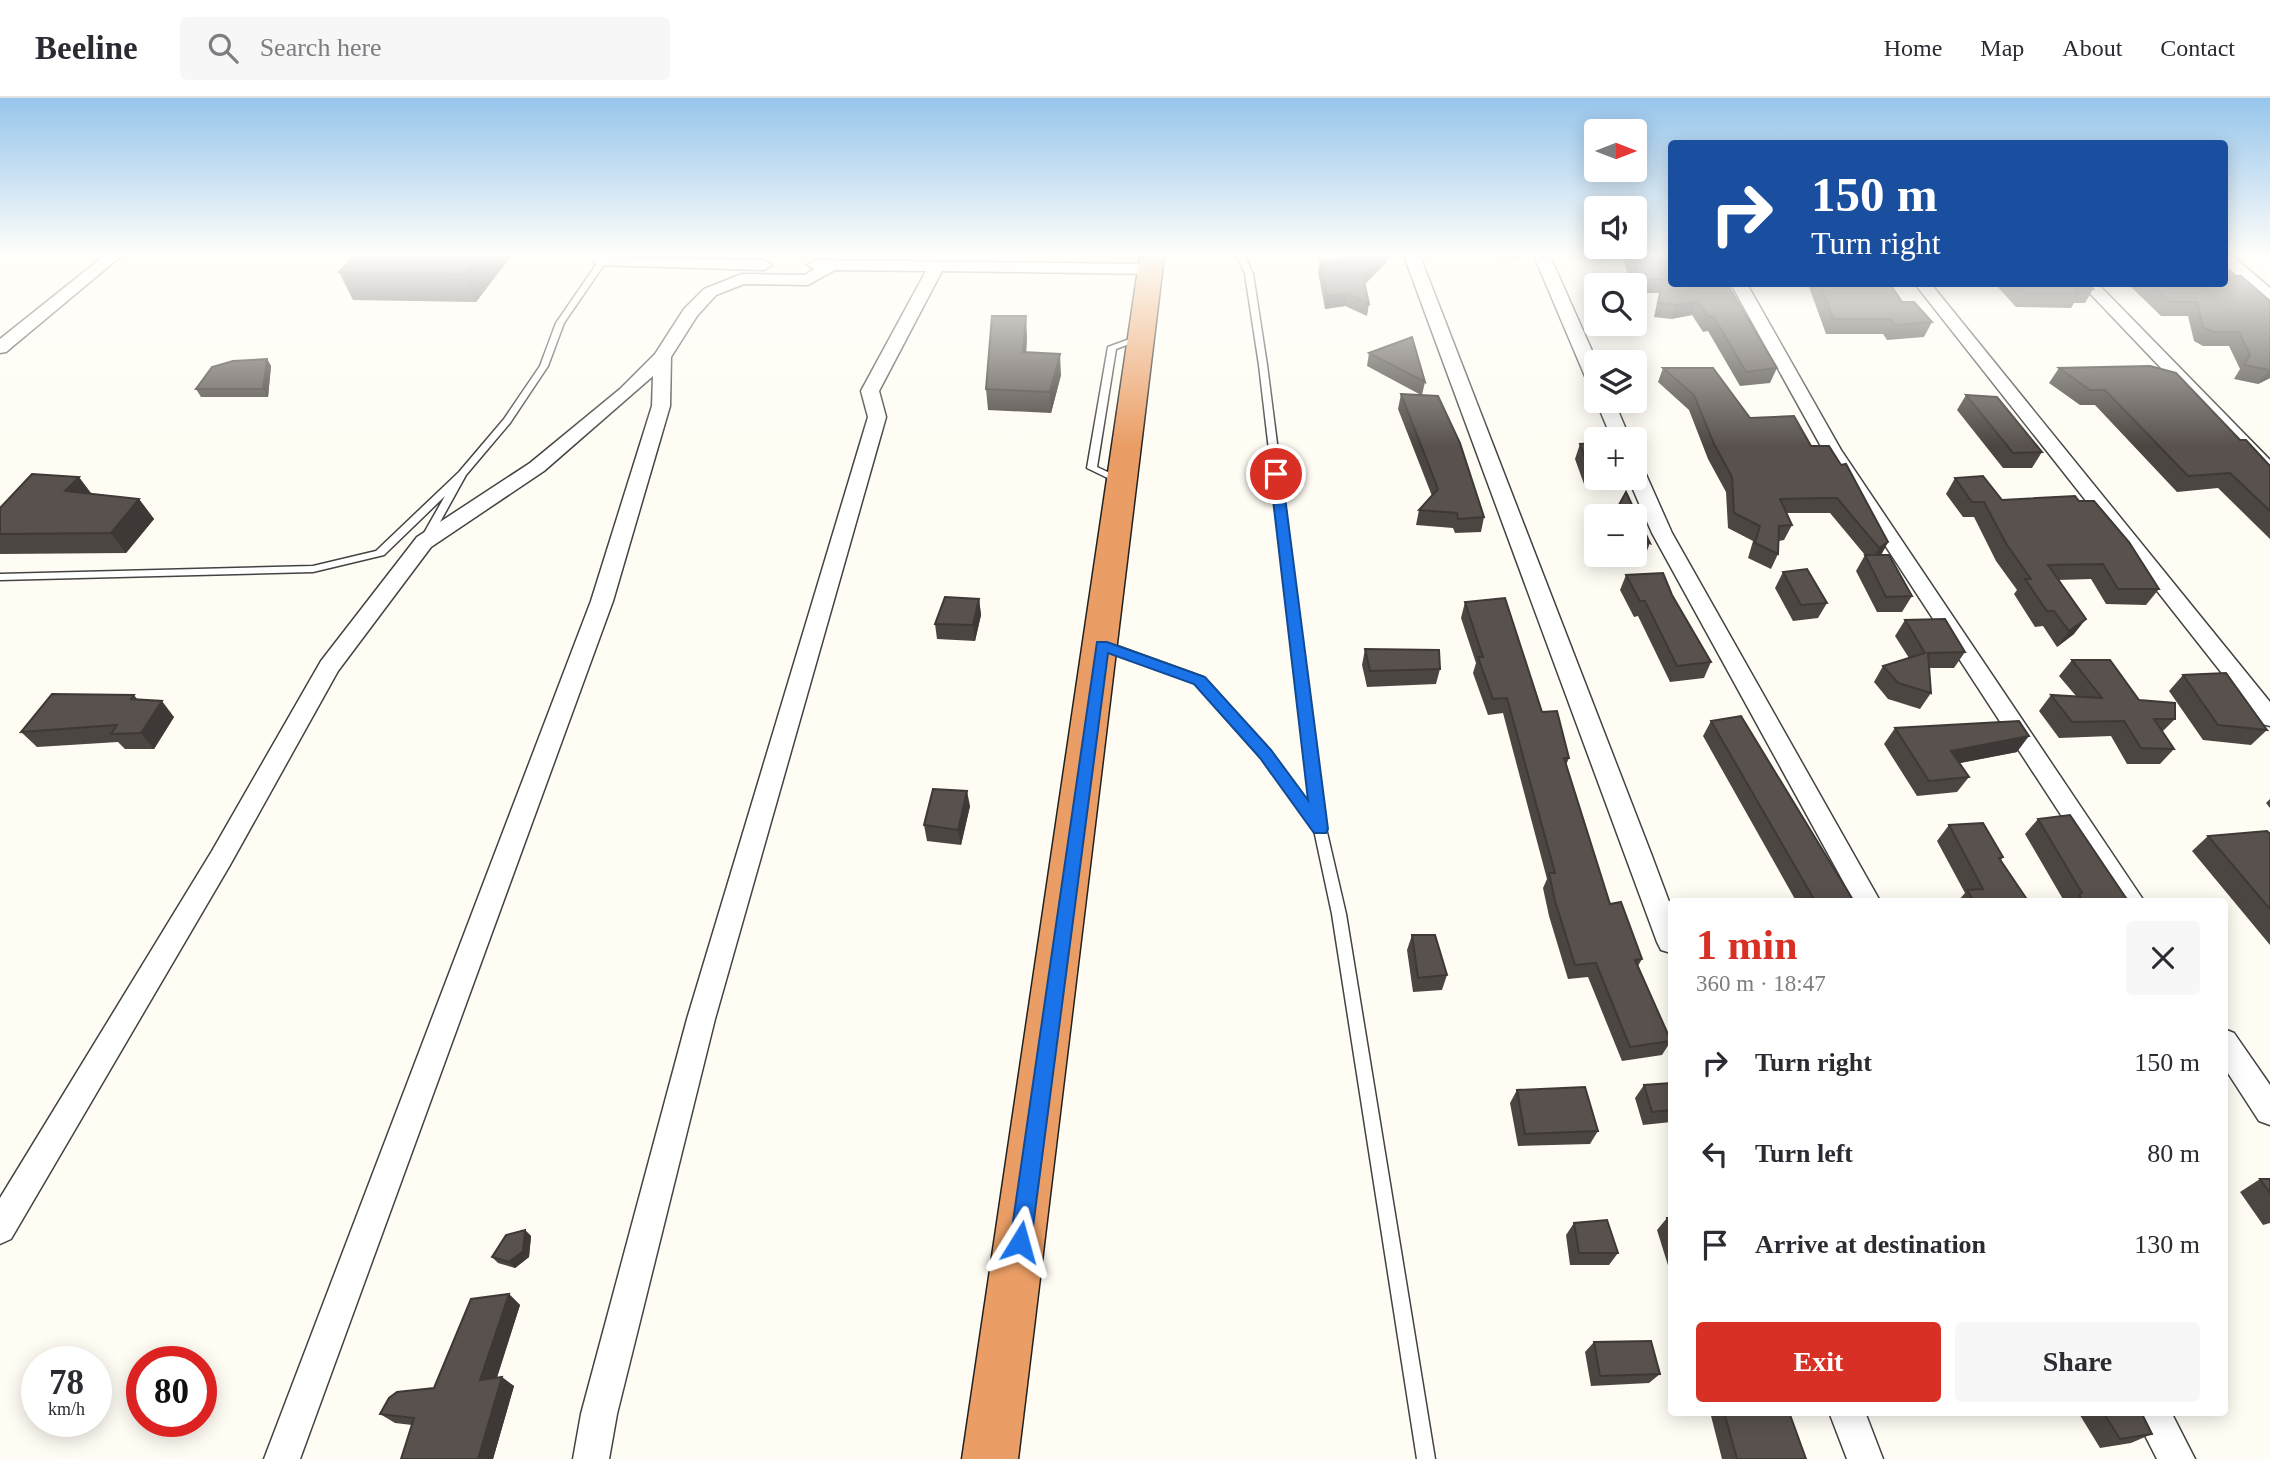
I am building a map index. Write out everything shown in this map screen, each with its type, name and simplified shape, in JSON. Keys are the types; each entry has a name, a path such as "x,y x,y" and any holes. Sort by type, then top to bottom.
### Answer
{"highway":[{"path":"990,1459 1123,482 1120,384 1141,338 1143,320"}],"street":[{"path":"0,348 35,320"},
{"path":"0,1228 221,858 329,667 424,542 537,467 626,393 662,357 686,320"},
{"path":"591,1459 599,1414 701,1020 877,417 870,391 908,320"},
{"path":"1435,320 1511,528 1587,717 1668,934"},
{"path":"1569,320 1584,353"},
{"path":"1759,320 1832,450 2129,898"},
{"path":"1951,320 2270,718"},
{"path":"2123,320 2270,471"},
{"path":"282,1459 602,601 661,406 662,357"},
{"path":"1643,490 1662,533 1865,898"},
{"path":"2228,1048 2270,1111"},
{"path":"1849,1416 1865,1459"},
{"path":"2153,1416 2177,1459"}],"lane":[{"path":"0,577 313,569 380,553 463,474 508,421 544,366 562,320"},
{"path":"1256,320 1320,829 1339,914 1426,1459"},
{"path":"424,542 463,474"},
{"path":"1102,645 1199,680 1265,754 1320,829"}],"building":[{"path":"992,320 1026,320 1023,352 1060,354 1050,392 986,389"},
{"path":"1715,320 1748,320 1777,368 1746,372"},
{"path":"1891,320 1930,320 1932,322 1895,325"},
{"path":"2201,320 2270,320 2270,369 2244,365 2250,355 2239,332 2213,332 2203,327"},
{"path":"1412,337 1425,382 1369,353"},
{"path":"267,359 263,389 196,389 212,367 233,361"},
{"path":"2150,366 2176,373 2240,440 2246,440 2270,466 2270,511 2230,473 2188,476 2105,390 2090,390 2059,368"},
{"path":"1663,368 1713,368 1750,418 1794,416 1811,446 1829,446 1841,465 1846,464 1888,542 1879,548 1837,498 1826,498 1780,499 1792,525 1779,526 1778,554 1755,543 1760,526 1734,513 1732,477 1714,444 1694,395"},
{"path":"1401,394 1438,396 1460,443 1484,517 1458,519 1457,513 1419,510 1438,489"},
{"path":"1966,395 1997,397 2042,452 2013,453"},
{"path":"32,474 79,477 65,491 139,499 111,533 0,534 0,508"},
{"path":"1983,476 2002,500 2075,496 2079,501 2094,501 2129,542 2159,589 2118,589 2103,564 2048,565 2086,619 2069,631 2054,611 2047,611 2025,579 2031,579 2007,545 1984,502 1972,502 1955,478"},
{"path":"1626,492 1632,504 1620,504"},
{"path":"1865,555 1889,555 1912,596 1886,597"},
{"path":"1807,569 1827,603 1801,605 1783,572"},
{"path":"1663,573 1672,595 1711,662 1677,666 1645,601 1640,601 1626,575"},
{"path":"945,597 979,599 973,625 935,624"},
{"path":"1505,598 1542,712 1557,711 1569,758 1564,758 1610,904 1621,902 1642,959 1635,960 1668,1034 1668,1041 1630,1047 1596,963 1575,965 1555,901 1549,873 1555,873 1507,698 1493,699 1478,657 1483,657 1465,602"},
{"path":"1945,619 1965,652 1928,653 1931,693 1898,683 1883,666 1925,653 1905,620"},
{"path":"1365,649 1439,650 1440,669 1370,671"},
{"path":"2072,660 2110,660 2139,700 2175,703 2175,719 2154,719 2174,749 2141,748 2124,721 2072,722 2051,695 2102,698"},
{"path":"2226,673 2267,730 2218,725 2183,675"},
{"path":"52,694 134,695 131,699 162,701 141,733 111,734 117,725 21,732"},
{"path":"1741,716 1852,898 1813,898 1711,721"},
{"path":"2019,721 2029,736 1951,751 1969,777 1929,781 1895,728"},
{"path":"933,789 967,791 958,830 924,825"},
{"path":"2070,815 2126,898 2081,898 2079,895 2082,893 2038,819"},
{"path":"1983,823 2003,857 1999,858 2026,898 1972,898 1967,890 1983,889 1949,825"},
{"path":"2267,831 2270,834 2270,909 2208,836"},
{"path":"1412,935 1435,935 1447,975 1418,978"},
{"path":"1668,1083 1668,1110 1652,1112 1644,1085"},
{"path":"1585,1087 1598,1131 1525,1134 1517,1090"},
{"path":"2260,1179 2270,1179 2270,1193"},
{"path":"1607,1220 1618,1253 1579,1253 1574,1223"},
{"path":"525,1230 523,1251 509,1262 492,1257 506,1235"},
{"path":"509,1294 480,1380 502,1377 478,1459 401,1459 414,1418 380,1414 389,1398 397,1392 434,1388 471,1299"},
{"path":"1651,1341 1660,1374 1600,1376 1594,1342"},
{"path":"1725,1416 1790,1416 1806,1459 1737,1459"},
{"path":"2106,1416 2143,1416 2152,1434 2120,1439"}],"route":[{"path":"1020,1242 1102,645 1199,680 1265,754 1320,829 1276,474"}]}
